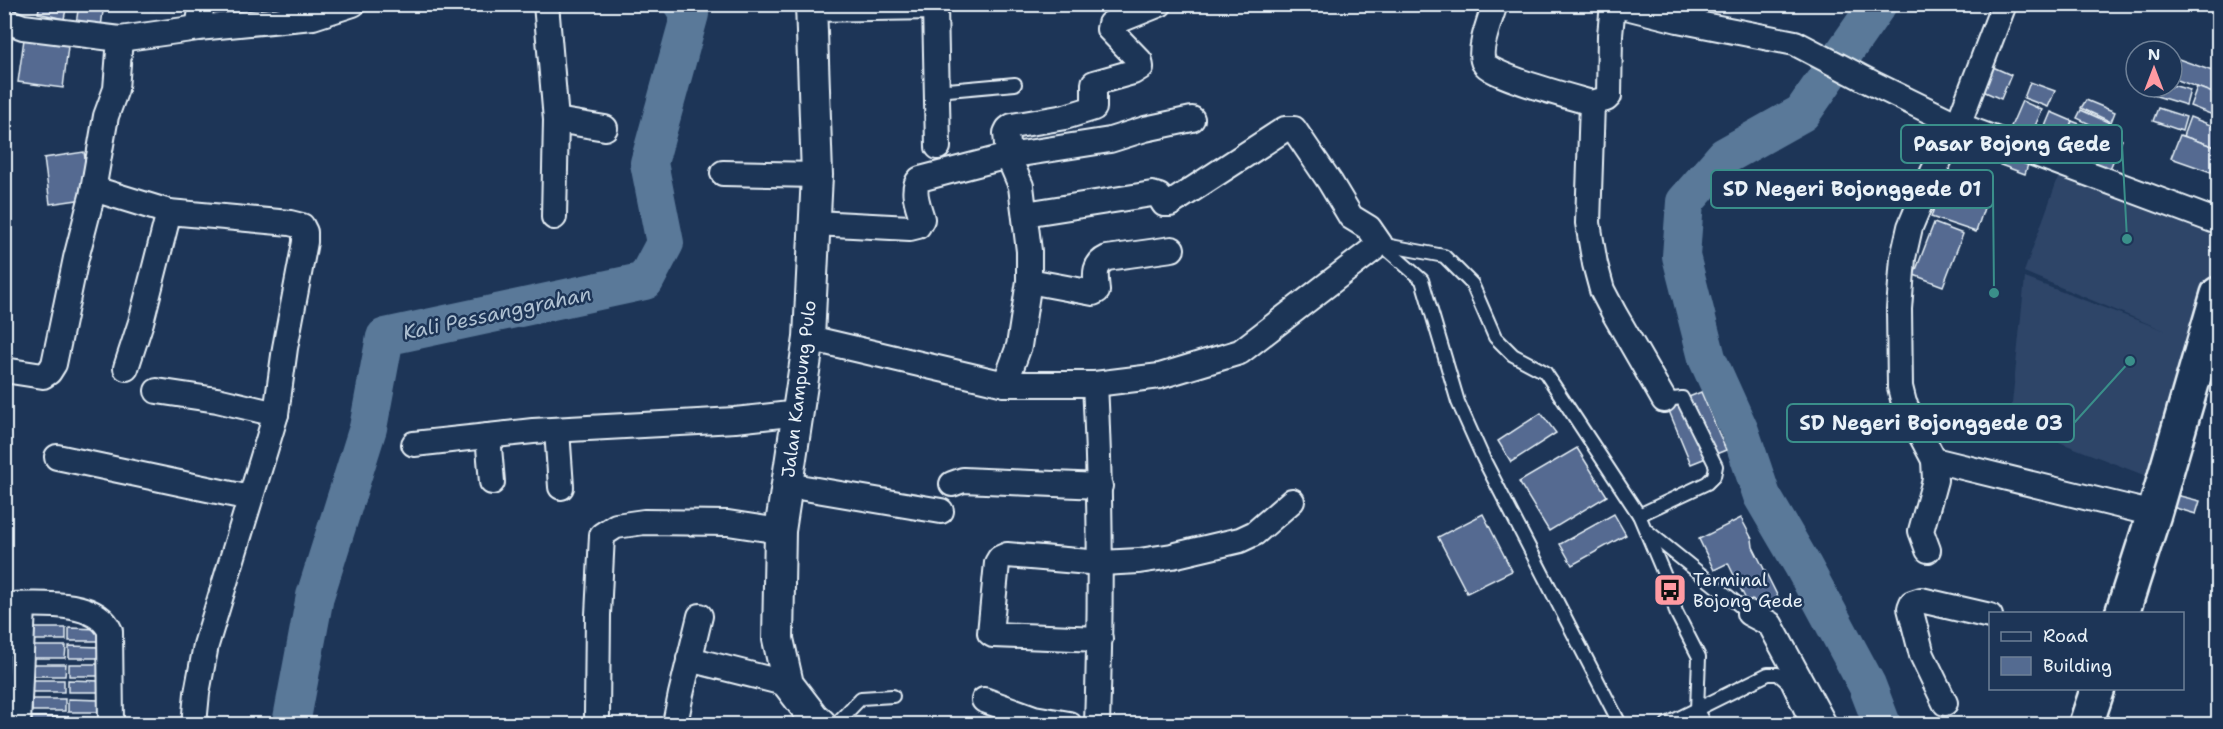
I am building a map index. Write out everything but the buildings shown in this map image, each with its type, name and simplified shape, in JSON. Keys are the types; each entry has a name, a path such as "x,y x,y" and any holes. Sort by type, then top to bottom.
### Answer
{"main road":[{"path":"2123,612 2154,514 2218,294"},
{"path":"2086,724 2097,690"}],"street":[{"path":"198,28 202,4"},
{"path":"18,17 120,39 353,4"},
{"path":"546,4 556,120 554,217"},
{"path":"1005,384 1019,346 1029,281 1029,251 1021,186 1008,156 1006,133 1008,129 1094,108 1092,87 1096,81 1138,69 1141,66 1140,61 1109,27 1112,23 1160,4"},
{"path":"1495,4 1486,30 1484,63 1489,68 1552,92 1592,103 1609,96 1613,4 1678,20 1795,43 1958,125 2218,222"},
{"path":"1928,550 1921,531 1935,480 1934,460 1904,403 1900,387 1899,309 1902,268 1910,227 1933,172 1958,125 2004,4"},
{"path":"811,7 935,6 938,147"},
{"name":"Jalan Kampung Pulo","path":"811,7 817,175 809,338 780,531 778,639 788,684 821,724"},
{"path":"4,370 43,376 50,372 54,364 76,258 94,189 106,116 116,89 120,39"},
{"path":"1592,103 1588,223 1595,264 1602,290 1664,400"},
{"path":"814,222 910,228 918,226 922,219 914,189 920,178 1008,156 1110,140 1145,129 1192,119"},
{"path":"556,120 605,128"},
{"path":"809,338 1005,384 1095,384 1160,376 1240,352 1380,244 1369,228 1351,217 1294,129 1285,129 1170,204 1164,204 1159,196 1152,194 1025,214"},
{"path":"723,173 817,175"},
{"path":"94,189 169,212 302,226 305,232 276,414 207,645 197,693 194,724"},
{"path":"126,368 141,322 169,212"},
{"path":"1029,281 1093,293 1097,291 1096,267 1099,262 1107,258 1172,249"},
{"path":"1095,384 1101,563 1097,724"},
{"path":"157,391 217,400 276,414"},
{"path":"414,444 557,430 735,420 799,413"},
{"path":"557,430 561,487"},
{"path":"488,436 492,482"},
{"path":"57,457 250,498"},
{"path":"1934,460 2154,514"},
{"path":"952,484 963,480 1100,486"},
{"path":"787,485 941,511"},
{"path":"1100,639 993,635 990,633 997,563 1000,558 1007,555 1101,563 1172,556 1240,540 1255,533 1292,501"},
{"path":"597,715 602,535 616,526 644,522 728,523 780,531"},
{"path":"1946,703 1922,655 1910,608 1912,603 1921,600 1989,616"},
{"path":"18,724 14,605 51,604 93,612 105,620 110,630 111,724"},
{"path":"1749,613 1770,624 1824,724"},
{"path":"675,724 700,616"},
{"path":"689,659 788,684"},
{"path":"984,700 1034,718 1069,724"}],"lane":[{"path":"936,91 1015,84"},
{"path":"1380,244 1444,256 1472,285 1495,337 1513,355 1545,372 1639,515 1669,586 1676,612 1699,657 1697,710 1704,724"},
{"path":"1380,244 1422,280 1439,343 1462,411 1484,460 1620,724"},
{"path":"1639,515 1707,483 1714,476 1716,466 1682,398 1664,400"},
{"path":"1646,531 1749,613"},
{"path":"1667,724 1768,674 1778,674 1787,682 1808,724"},
{"path":"836,724 861,698 892,696"}],"shaded area":[{"path":"2062,167 2218,223 2218,255 2192,341 2159,481 2010,423 2025,278 2166,331 2024,272"}],"waterway":[{"name":"Kali Pessanggrahan","path":"291,724 315,596 368,428 385,337 645,281 665,243 649,163 690,14 682,4"},
{"path":"1878,4 1802,113 1725,156 1685,202 1681,256 1707,358 1740,431 1762,496 1803,566 1867,685 1882,724"}],"place":[{"name":"Pasar Bojong Gede","path":"2127,239"},
{"name":"SD Negeri Bojonggede 01","path":"1994,293"},
{"name":"SD Negeri Bojonggede 03","path":"2130,361"},
{"name":"Terminal Bojong Gede","path":"1670,590"}]}
